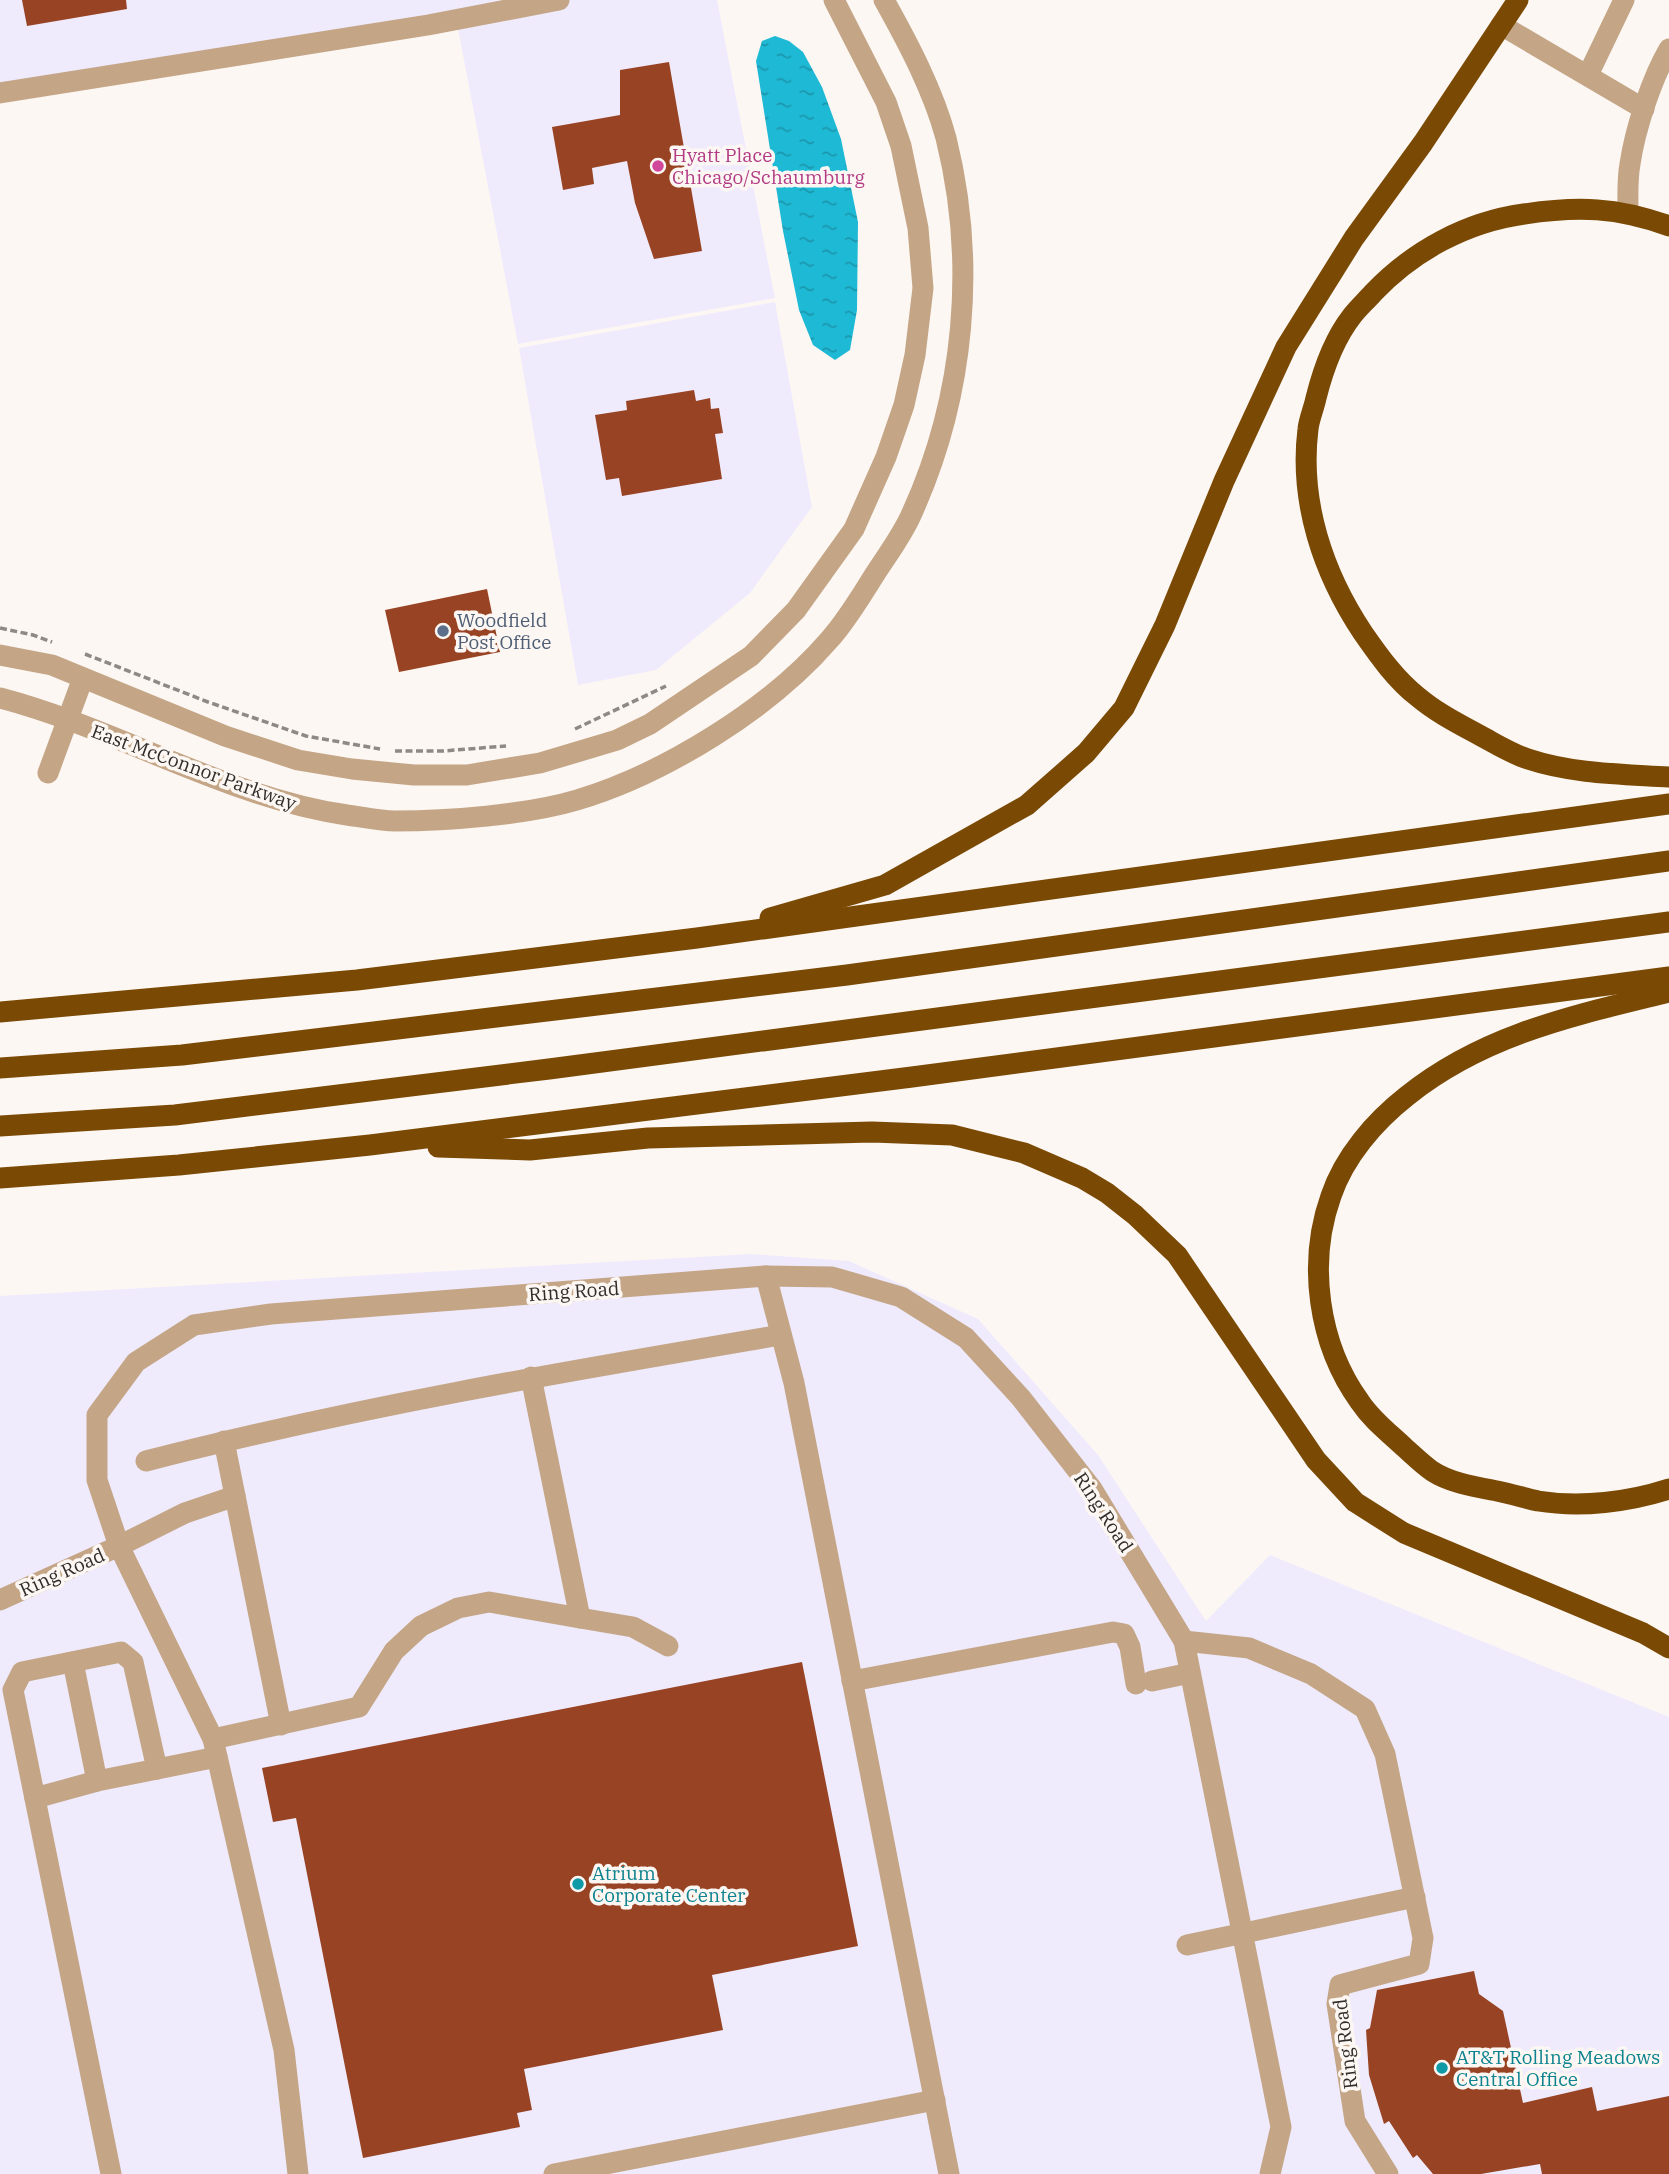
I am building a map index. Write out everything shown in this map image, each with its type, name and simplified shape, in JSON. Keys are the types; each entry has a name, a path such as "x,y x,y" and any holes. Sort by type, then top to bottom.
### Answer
{"highway":[{"path":"697,938 885,884 1027,805 1086,753 1124,708 1165,625 1223,481 1286,347 1354,238 1423,143 1518,0"},
{"path":"1669,226 1601,208 1541,211 1502,217 1448,237 1415,256 1392,273 1351,317 1336,344 1321,379 1308,428 1306,483 1316,532 1342,601 1380,659 1416,696 1450,720 1527,759 1572,770 1669,777"},
{"path":"0,1012 357,980 697,938 1669,804"},
{"path":"0,1068 182,1055 833,976 1669,861"},
{"path":"0,1126 175,1115 549,1069 1669,922"},
{"path":"0,1178 178,1165 370,1144 1669,977"},
{"path":"1669,992 1575,1014 1534,1027 1454,1063 1406,1096 1367,1136 1341,1172 1330,1197 1319,1247 1320,1299 1331,1351 1358,1400 1371,1417 1434,1473 1473,1487 1540,1501 1568,1503 1606,1502 1669,1489"},
{"path":"370,1144 530,1150 648,1138 872,1132 952,1135 1024,1153 1082,1178 1107,1193 1177,1255 1316,1460 1354,1502 1404,1533 1643,1633 1669,1648"}],"street":[{"path":"0,93 428,25 559,0"},
{"name":"East McConnor Parkway","path":"0,655 52,665 225,736 298,760 414,775 467,775 540,763 617,740 650,724 751,656 796,610 854,529 886,457 904,405 915,355 923,288 918,228 901,146 886,102 834,0"},
{"name":"East McConnor Parkway","path":"0,698 68,721 215,778 310,809 392,821 528,810 575,801 664,765 747,713 793,675 829,640 856,603 911,516 942,430 954,373 963,318 964,269 960,220 945,135 904,34 884,0"},
{"path":"1588,75 1624,0"},
{"path":"1502,25 1644,109"},
{"path":"1628,214 1629,165 1644,109 1669,48"},
{"path":"48,773 83,678"},
{"path":"766,1276 794,1383 949,2174"},
{"name":"Ring Road","path":"0,1600 119,1546 97,1480 96,1415 136,1362 194,1325 271,1314 766,1276 832,1277 901,1297 966,1338 1021,1398 1092,1489 1184,1642 1281,2127 1270,2174"},
{"path":"146,1461 224,1441 531,1377 781,1335"},
{"path":"531,1377 580,1618"},
{"path":"224,1441 281,1725"},
{"path":"235,1496 185,1513 119,1546 215,1748 284,2050 299,2174"},
{"path":"35,1797 157,1769 281,1725 359,1707 394,1651 421,1626 458,1608 489,1602 633,1627 668,1646"},
{"path":"852,1681 1113,1632 1124,1634 1144,1683 1190,1673"},
{"name":"Ring Road","path":"1184,1642 1249,1648 1311,1674 1365,1709 1385,1754 1423,1938 1419,1964 1340,1985 1337,2004 1355,2122 1388,2174"},
{"path":"111,2174 13,1690 22,1672 121,1652 133,1662 157,1769"},
{"path":"73,1662 97,1781"},
{"path":"1187,1945 1415,1897"},
{"path":"554,2174 935,2101"}],"path":[{"path":"0,628 33,635 57,644"},
{"path":"81,653 306,736 389,751 443,751 518,745"},
{"path":"566,733 669,685"}],"shaded area":[{"path":"0,0 717,0 775,298 518,344 455,13 0,85"},
{"path":"775,302 812,507 750,593 656,670 578,685 519,348"},
{"path":"751,1254 849,1261 978,1319 1098,1455 1206,1621 1270,1555 1669,1717 1669,2174 0,2174 0,1296"}],"water":[{"path":"775,36 789,41 803,52 822,87 841,139 858,222 857,310 850,350 835,360 813,345 799,310 783,231 756,61 762,41"}],"building":[{"path":"22,0 126,0 127,9 27,26"},
{"name":"Hyatt Place Chicago/Schaumburg","path":"669,62 702,251 654,259 635,203 627,161 592,168 594,184 563,190 552,127 620,115 620,70"},
{"path":"694,390 696,401 710,398 711,409 719,408 723,433 715,434 722,479 622,496 619,478 606,480 595,415 627,410 626,401"},
{"name":"Woodfield Post Office","path":"487,589 500,652 399,672 385,610"},
{"name":"Atrium Corporate Center","path":"802,1662 858,1946 712,1975 723,2030 524,2069 532,2110 517,2113 520,2127 363,2158 296,1818 273,1822 262,1768"},
{"name":"AT&T Rolling Meadows Central Office","path":"1474,1971 1479,1994 1503,2011 1523,2103 1592,2087 1597,2111 1669,2096 1669,2174 1542,2174 1540,2164 1481,2174 1433,2174 1417,2155 1413,2158 1389,2121 1384,2124 1369,2075 1366,2030 1370,2028 1377,1990"}],"place":[{"name":"Hyatt Place Chicago/Schaumburg","path":"658,166"},
{"name":"Woodfield Post Office","path":"443,631"},
{"name":"Atrium Corporate Center","path":"578,1884"},
{"name":"AT&T Rolling Meadows Central Office","path":"1442,2068"}]}
